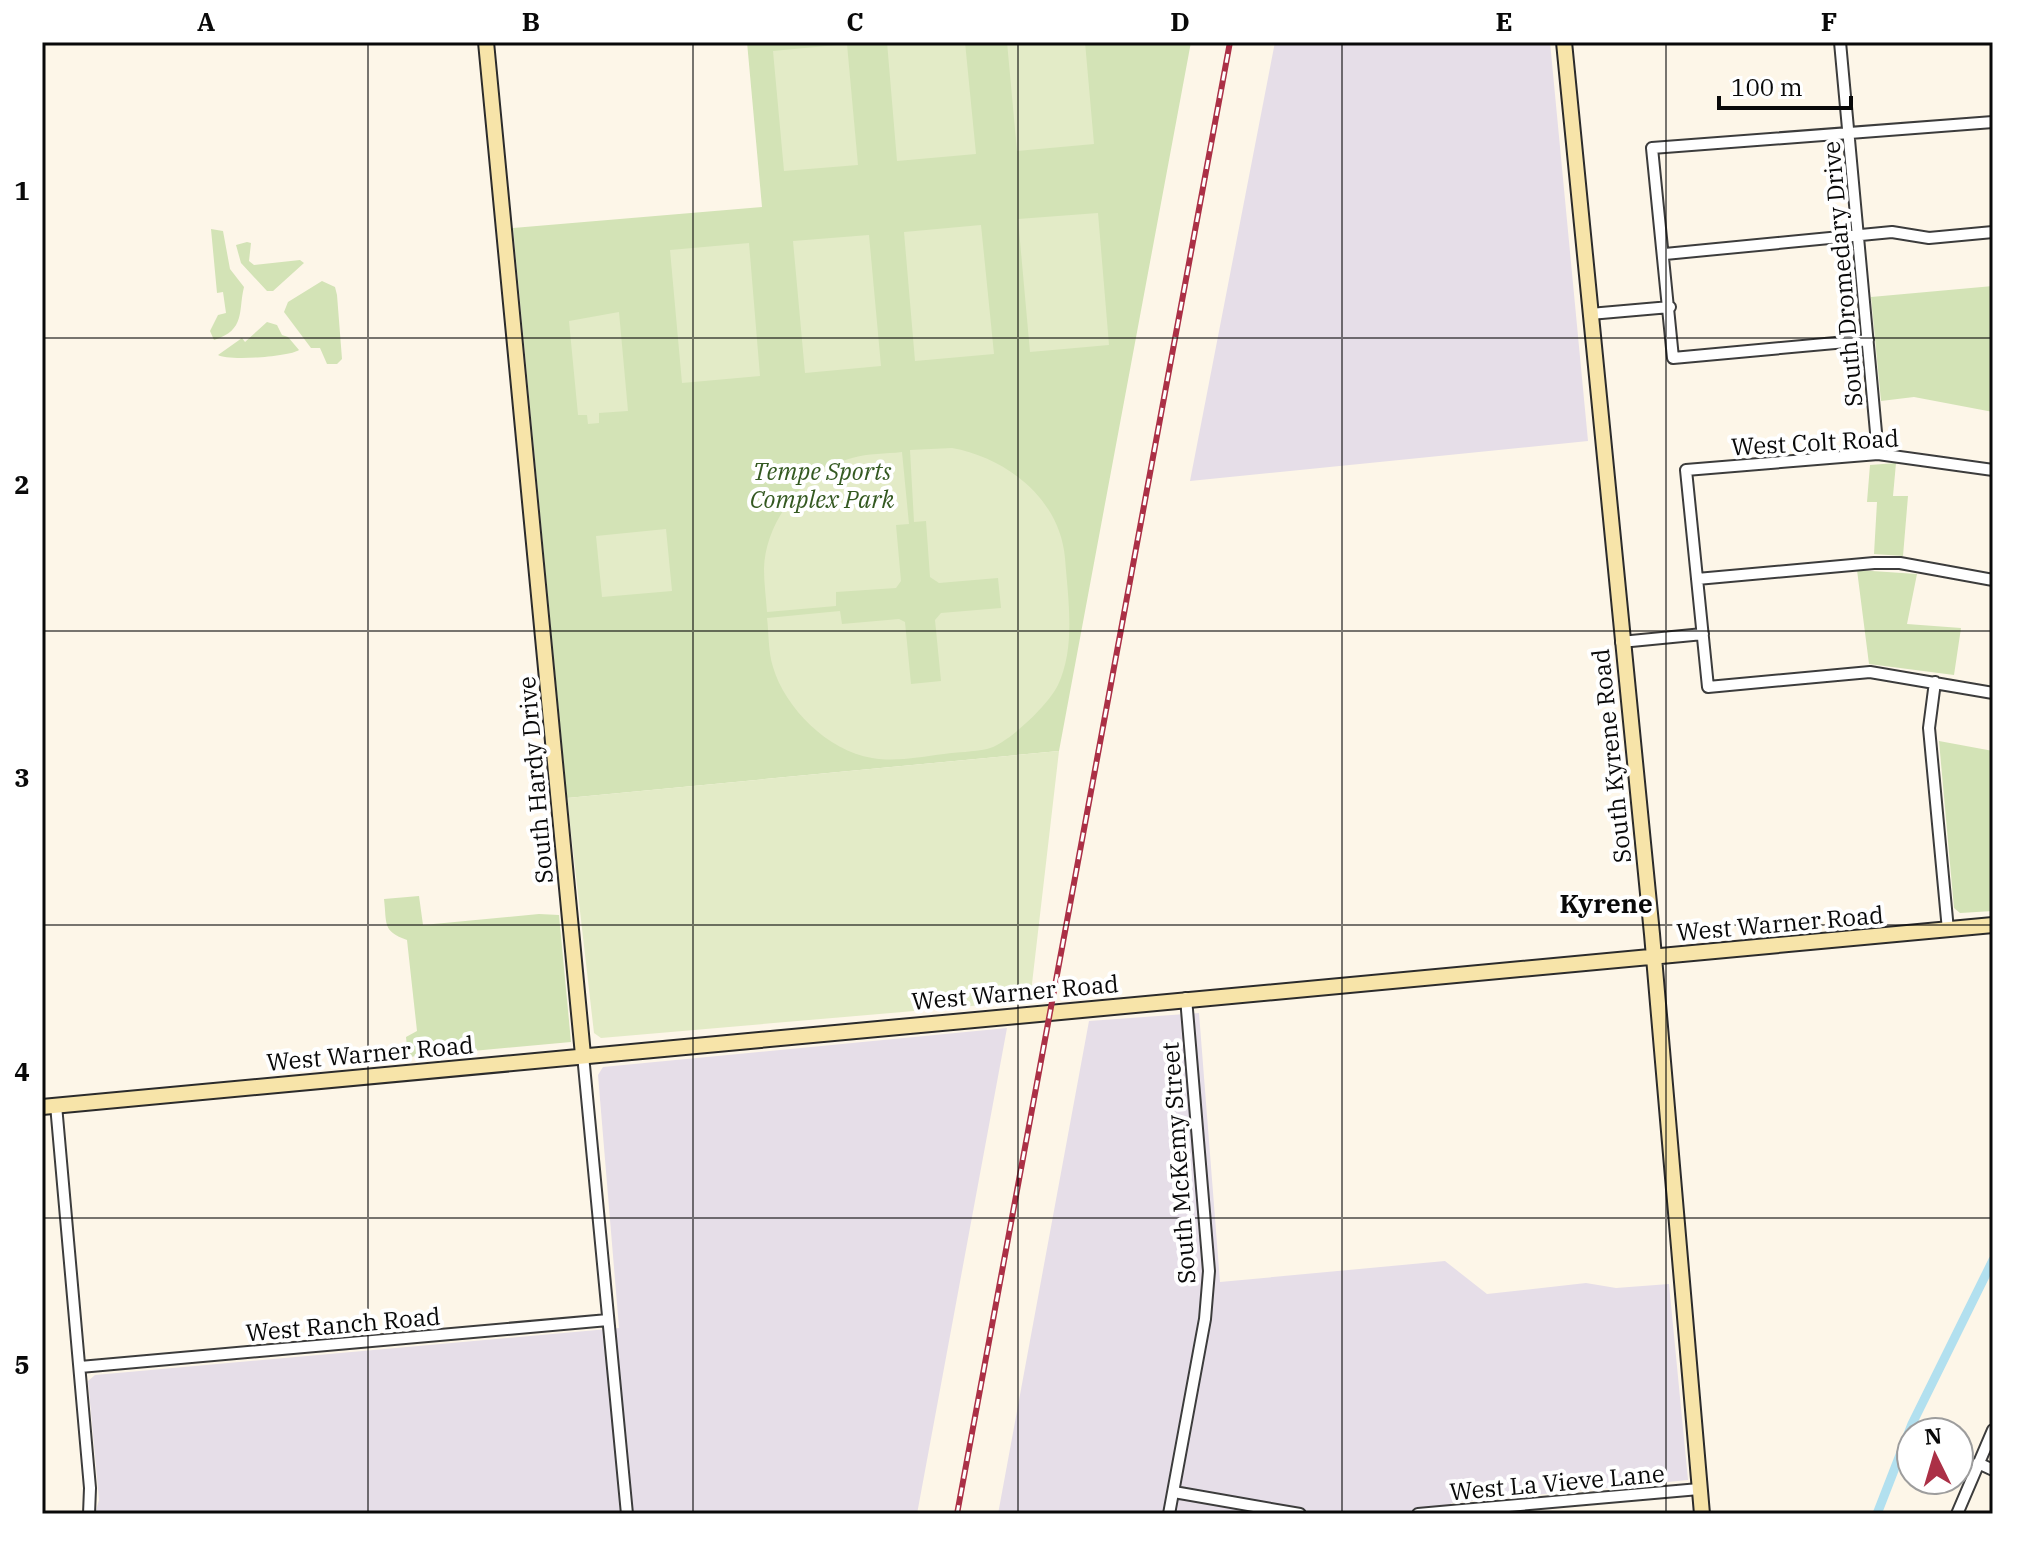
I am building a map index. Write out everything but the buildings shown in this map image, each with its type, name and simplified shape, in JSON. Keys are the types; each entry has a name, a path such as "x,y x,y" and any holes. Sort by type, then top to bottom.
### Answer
{"main road":[{"name":"South Hardy Drive","path":"486,42 583,1055"},
{"name":"South Kyrene Road","path":"1564,42 1654,957 1702,1514"},
{"name":"West Warner Road","path":"49,1106 1993,925"}],"street":[{"name":"South Dromedary Drive","path":"1840,42 1878,454"},
{"path":"1868,340 1673,358 1652,148 1848,130 1916,130 1993,122"},
{"path":"1665,254 1858,234 1892,232 1929,238 1993,232"},
{"path":"1590,314 1670,307"},
{"name":"West Colt Road","path":"1697,579 1686,470 1878,454 1993,470"},
{"path":"1993,580 1887,563 1697,579 1708,687 1856,672 1993,693"},
{"path":"1621,642 1703,634"},
{"path":"1935,682 1929,728 1948,930"},
{"name":"South McKemy Street","path":"1169,1514 1205,1319 1209,1273 1186,998"},
{"name":"South Hardy Drive","path":"583,1055 627,1514"},
{"path":"49,1106 80,1367 91,1505 89,1514"},
{"name":"West Ranch Road","path":"80,1367 608,1320"},
{"path":"1957,1514 1993,1430"},
{"path":"1978,1463 1993,1470"},
{"name":"West La Vieve Lane","path":"1418,1514 1699,1489"},
{"path":"1174,1492 1300,1514"}],"shaded area":[{"path":"1275,42 1550,42 1588,441 1190,481"},
{"path":"1199,1013 1220,1282 1445,1261 1487,1294 1586,1283 1616,1288 1669,1284 1688,1480 1451,1503 1452,1514 998,1514 1089,1021"},
{"path":"1007,1028 917,1514 95,1514 99,1500 88,1381 95,1375 619,1328 598,1075 603,1067"}],"green space":[{"name":"Tempe Sports Complex Park","path":"747,42 1191,42 1059,751 567,798 513,228 762,207"},
{"path":"887,42 965,42 976,154 897,161"},
{"path":"1007,42 1085,42 1094,144 1017,151"},
{"path":"847,44 858,165 784,171 773,51"},
{"path":"1098,213 1109,345 1030,352 1018,219"},
{"path":"981,225 994,354 915,361 904,232"},
{"path":"211,229 223,231 230,269 244,287 236,325 214,340 210,331 218,315 226,313 223,292 217,293"},
{"path":"869,235 881,366 805,373 793,241"},
{"path":"251,243 249,261 254,265 300,260 304,263 273,291 267,291 241,263 236,245"},
{"path":"749,243 760,376 682,383 670,250"},
{"path":"322,281 335,287 337,295 342,359 337,364 327,364 320,348 311,348 284,312 288,302"},
{"path":"1993,286 1993,412 1914,397 1881,401 1871,297"},
{"path":"619,312 628,411 599,413 599,423 588,424 587,415 578,415 569,321"},
{"path":"267,322 277,325 282,335 288,337 299,350 258,357 218,355 242,338 245,342"},
{"path":"952,448 992,461 1011,472 1042,500 1053,517 1065,558 1069,606 1069,639 1064,670 1053,693 1037,712 996,746 899,759 856,754 840,747 810,725 787,698 771,661 767,618 840,611 842,624 899,619 905,622 911,684 941,681 935,620 941,613 1001,608 998,578 939,583 930,577 926,521 914,522 910,450"},
{"path":"902,452 909,524 896,525 901,581 896,588 836,592 836,606 767,612 766,551 780,516 791,500 804,485 835,464 864,455"},
{"path":"1896,463 1893,496 1908,496 1903,556 1874,554 1877,502 1867,502 1870,465"},
{"path":"666,529 672,591 602,597 596,536"},
{"path":"1857,570 1917,574 1907,624 1961,628 1954,675 1869,664"},
{"path":"1939,741 1993,751 1993,911 1960,913 1954,908"},
{"path":"1059,751 1030,1001 601,1038 594,1033 567,798"},
{"path":"419,896 423,925 539,914 559,915 571,1042 408,1057 406,1037 417,1031 407,940 387,926 384,899"}],"waterway":[{"path":"1877,1514 1912,1424 1993,1260"}],"railway":[{"path":"957,1514 1230,42"}],"district":[{"name":"Kyrene","path":"1606,903"}]}
